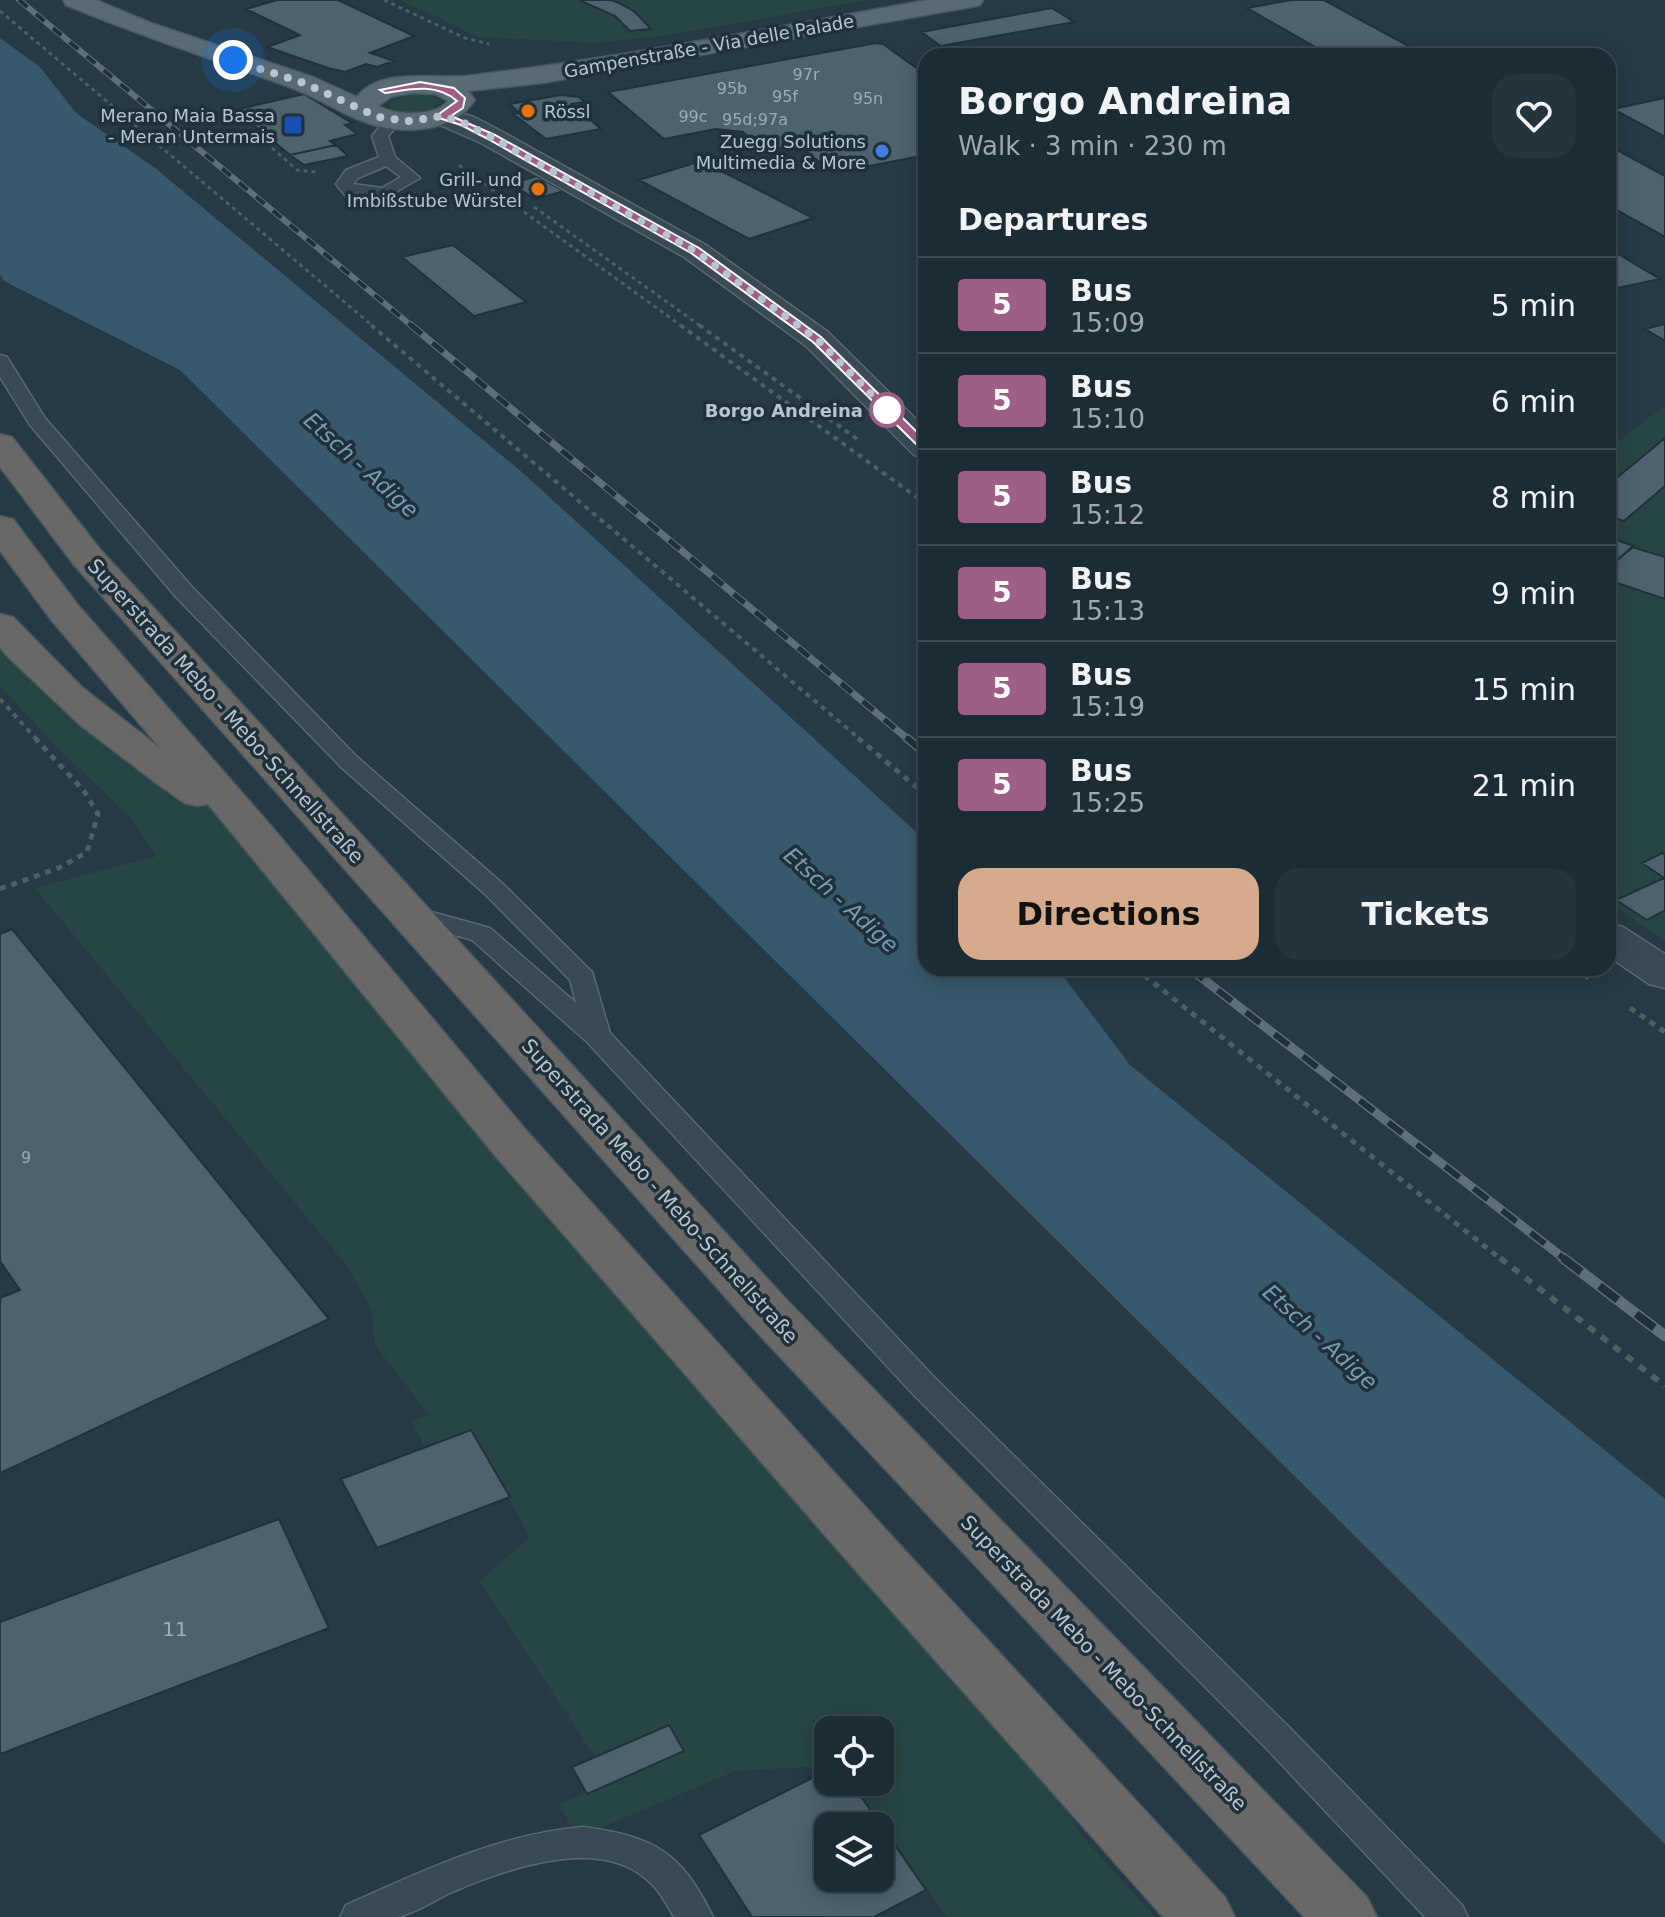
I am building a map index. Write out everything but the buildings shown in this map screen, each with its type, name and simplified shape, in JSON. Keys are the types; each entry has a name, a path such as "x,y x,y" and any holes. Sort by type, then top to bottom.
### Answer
{"highway":[{"name":"Superstrada Mebo - Mebo-Schnellstraße","path":"0,444 87,557 769,1313 1345,1917"},
{"path":"0,527 65,613 258,837 509,1141 879,1559 1203,1917"},
{"path":"0,625 54,686 97,722 258,837"}],"main road":[{"path":"75,0 142,28 304,83 380,116"},
{"name":"Gampenstraße - Via delle Palade","path":"385,90 542,75 971,0"},
{"name":"Gampenstraße - Via delle Palade","path":"380,116 427,120 542,75"},
{"path":"304,83 385,90"},
{"path":"438,87 450,90 452,108"},
{"path":"380,116 364,106 367,100 385,90"}],"street":[{"path":"452,108 464,123 695,251 817,339 918,440"},
{"path":"1616,941 1665,974"}],"lane":[{"path":"380,116 380,136 388,159"},
{"path":"0,361 37,421 184,592 349,762 494,889 583,978 597,1036"},
{"path":"410,914 481,934 597,1036 923,1385 1267,1727 1449,1917"},
{"path":"359,1917 500,1856 583,1842 624,1848 656,1864 694,1917"}],"path":[{"path":"384,0 465,38 492,45"},
{"path":"0,11 918,788"},
{"path":"254,132 307,120"},
{"path":"457,164 918,498"},
{"path":"527,201 857,439"},
{"path":"0,699 84,791 98,814 87,852 61,867 0,889"},
{"path":"1145,976 1455,1224 1665,1386"}],"green space":[{"path":"400,0 868,0 668,35 595,43 479,37"},
{"path":"413,94 430,95 439,100 439,104 415,113 389,107 389,102"},
{"path":"1665,406 1665,941 1616,907 1616,443"},
{"path":"0,625 258,837 1012,1707 1081,1835 1155,1917 947,1917 894,1842 894,1812 872,1812 861,1796 894,1796 894,1716 814,1716 814,1767 735,1771 579,1837 558,1805 684,1750 668,1725 595,1757 479,1581 530,1537 471,1431 424,1446 412,1421 429,1415 375,1345 372,1311 348,1267 35,888 157,856 129,816 54,744 0,686"}],"water":[{"name":"Etsch - Adige","path":"0,38 40,67 76,113 155,168 523,473 918,834 918,976 1063,976 1130,1065 1665,1499 1665,1844 180,370 4,281 0,274"}],"railway":[{"path":"19,0 413,327"},
{"path":"411,325 909,740"},
{"path":"907,738 918,747"},
{"path":"1199,976 1566,1260"},
{"path":"1563,1258 1665,1336"}],"bus line":[{"name":"5","path":"385,90 420,85 450,90 459,95 462,100 460,106 443,116 491,137 695,251 817,339 918,440"}],"place":[{"name":"Rössl","path":"528,111"},
{"name":"Merano Maia Bassa - Meran Untermais","path":"293,125"},
{"name":"Zuegg Solutions Multimedia & More","path":"882,151"},
{"name":"Grill- und Imbißstube Würstel","path":"538,189"},
{"name":"Borgo Andreina","path":"887,410"}],"route":[{"path":"233,60 304,83 378,117 409,121 443,116 491,137 695,251 817,339 887,410"}]}
